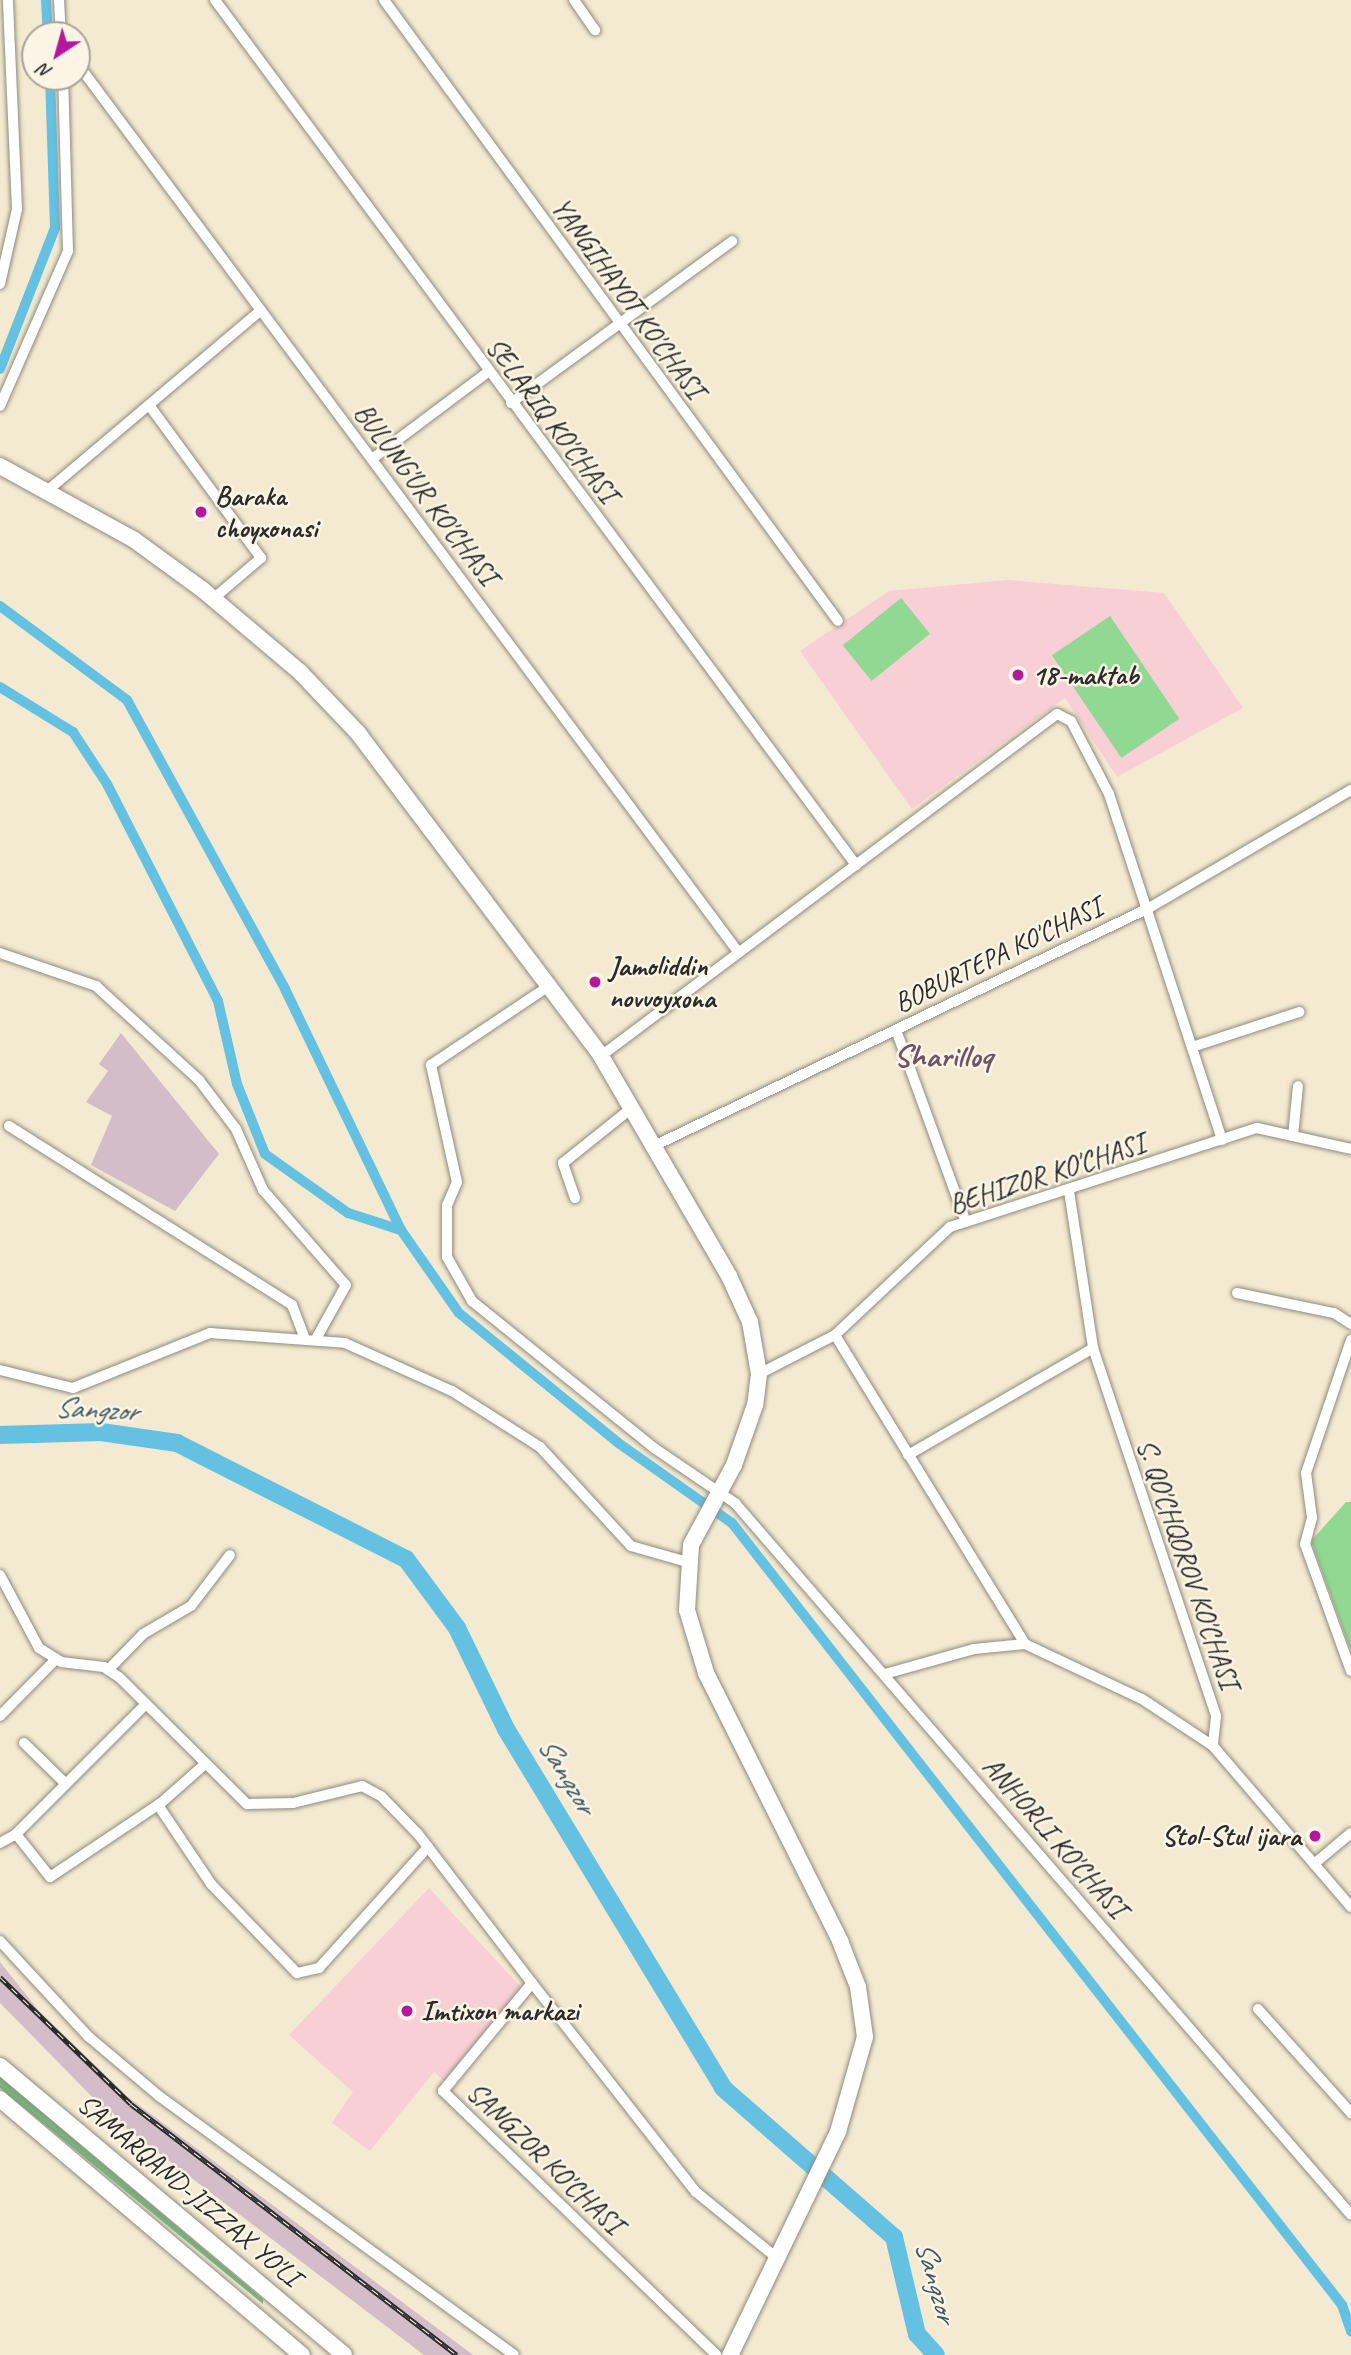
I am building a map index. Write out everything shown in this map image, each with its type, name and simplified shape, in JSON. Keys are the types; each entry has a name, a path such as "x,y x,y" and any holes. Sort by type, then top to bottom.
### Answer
{"main road":[{"path":"0,466 133,539 214,598 300,672 358,733 601,1056 656,1145 741,1300 759,1374 751,1421 720,1493 698,1530 687,1562 688,1620 706,1673 830,1919 858,1987 863,2052 838,2132 730,2355"},
{"name":"SAMARQAND-JIZZAX YO'LI","path":"0,2066 344,2355"},
{"path":"0,2099 302,2355"},
{"path":"276,2333 276,2315 294,2313"}],"street":[{"path":"0,284 16,209 8,0"},
{"path":"59,0 60,21"},
{"name":"SELARIQ KO'CHASI","path":"215,0 488,372 856,865"},
{"name":"YANGIHAYOT KO'CHASI","path":"384,0 618,324 838,621"},
{"path":"574,0 595,30"},
{"name":"BULUNG'UR KO'CHASI","path":"91,82 739,953"},
{"path":"0,406 68,251 62,91"},
{"path":"511,403 732,241"},
{"path":"47,491 261,310"},
{"path":"372,459 488,372"},
{"path":"149,405 261,558 214,598"},
{"path":"601,1056 1057,715 1071,721 1109,794 1149,908 1222,1140"},
{"name":"BOBURTEPA KO'CHASI","path":"656,1145 1149,908 1351,790"},
{"path":"0,953 96,986 199,1080 236,1129 263,1191 346,1285 317,1337"},
{"name":"ANHORLI KO'CHASI","path":"549,986 431,1065 457,1182 447,1205 447,1257 472,1301 519,1343 720,1493 885,1674 1351,2215"},
{"path":"1192,1047 1299,1012"},
{"path":"896,1030 966,1222"},
{"path":"1293,1136 1298,1086"},
{"path":"575,1198 563,1163 633,1107"},
{"path":"9,1126 292,1305 304,1337"},
{"name":"BEHIZOR KO'CHASI","path":"759,1374 835,1335 950,1227 1069,1191 1257,1128 1351,1149"},
{"name":"S. QO'CHQOROV KO'CHASI","path":"1069,1191 1093,1348 1216,1716 1213,1746"},
{"path":"1237,1293 1334,1312 1351,1324"},
{"path":"0,1370 73,1388 210,1333 317,1337 345,1343 452,1391 540,1447 631,1546 687,1562"},
{"path":"835,1335 1025,1644"},
{"path":"1351,1340 1306,1474 1312,1518 1305,1544 1351,1671"},
{"path":"908,1455 1093,1348"},
{"path":"108,1670 143,1634 191,1605 230,1555"},
{"path":"0,1575 38,1648 56,1659 108,1670 247,1804 293,1803 362,1786 381,1796 428,1847 696,2192 777,2258"},
{"path":"885,1674 974,1648 1025,1644 1142,1699 1213,1746 1351,1907"},
{"path":"0,1716 56,1659"},
{"path":"0,1843 16,1834 146,1704"},
{"path":"24,1743 65,1783"},
{"path":"16,1834 50,1877 159,1805 204,1765"},
{"path":"159,1805 211,1884 296,1973 319,1968 428,1847"},
{"path":"1314,1864 1351,1833"},
{"path":"0,1941 89,2037 159,2096 514,2355"},
{"name":"SANGZOR KO'CHASI","path":"532,1983 443,2091 716,2355"},
{"path":"1258,2009 1351,2113"}],"shaded area":[{"name":"18-maktab","path":"1008,580 1164,593 1243,708 1117,777 1065,698 912,809 800,651 889,591"},
{"path":"121,1033 219,1154 175,1211 91,1165 112,1116 86,1102 108,1071 99,1064"},
{"name":"Imtixon markazi","path":"429,1888 521,1987 446,2082 434,2072 370,2151 332,2123 353,2092 289,2035"},
{"path":"0,1962 39,2011 128,2097 473,2355 424,2355 114,2119 0,2003"}],"green space":[{"path":"901,598 930,634 872,681 843,645"},
{"path":"1110,616 1179,719 1121,758 1052,655"},
{"path":"1346,1502 1351,1502 1351,1651 1311,1541"},
{"path":"0,2077 263,2299 263,2304 0,2088"}],"waterway":[{"path":"46,0 47,21"},
{"path":"0,369 55,228 50,91"},
{"path":"0,606 127,700 285,989 401,1230 459,1313 617,1442 732,1523 1342,2305 1351,2331"},
{"path":"0,687 73,732 107,784 218,1001 237,1084 265,1154 348,1213 401,1230"},
{"name":"Sangzor","path":"0,1435 101,1432 177,1443 406,1559 457,1628 506,1729 723,2088 894,2237 917,2334 936,2355"}],"railway":[{"path":"0,1977 131,2104 457,2355"}],"place":[{"name":"Baraka choyxonasi","path":"201,512"},
{"name":"18-maktab","path":"1018,675"},
{"name":"Jamoliddin novvoyxona","path":"595,982"},
{"name":"Stol-Stul ijara","path":"1315,1836"},
{"name":"Imtixon markazi","path":"407,2011"}],"district":[{"name":"Sharilloq","path":"943,1056"}]}
